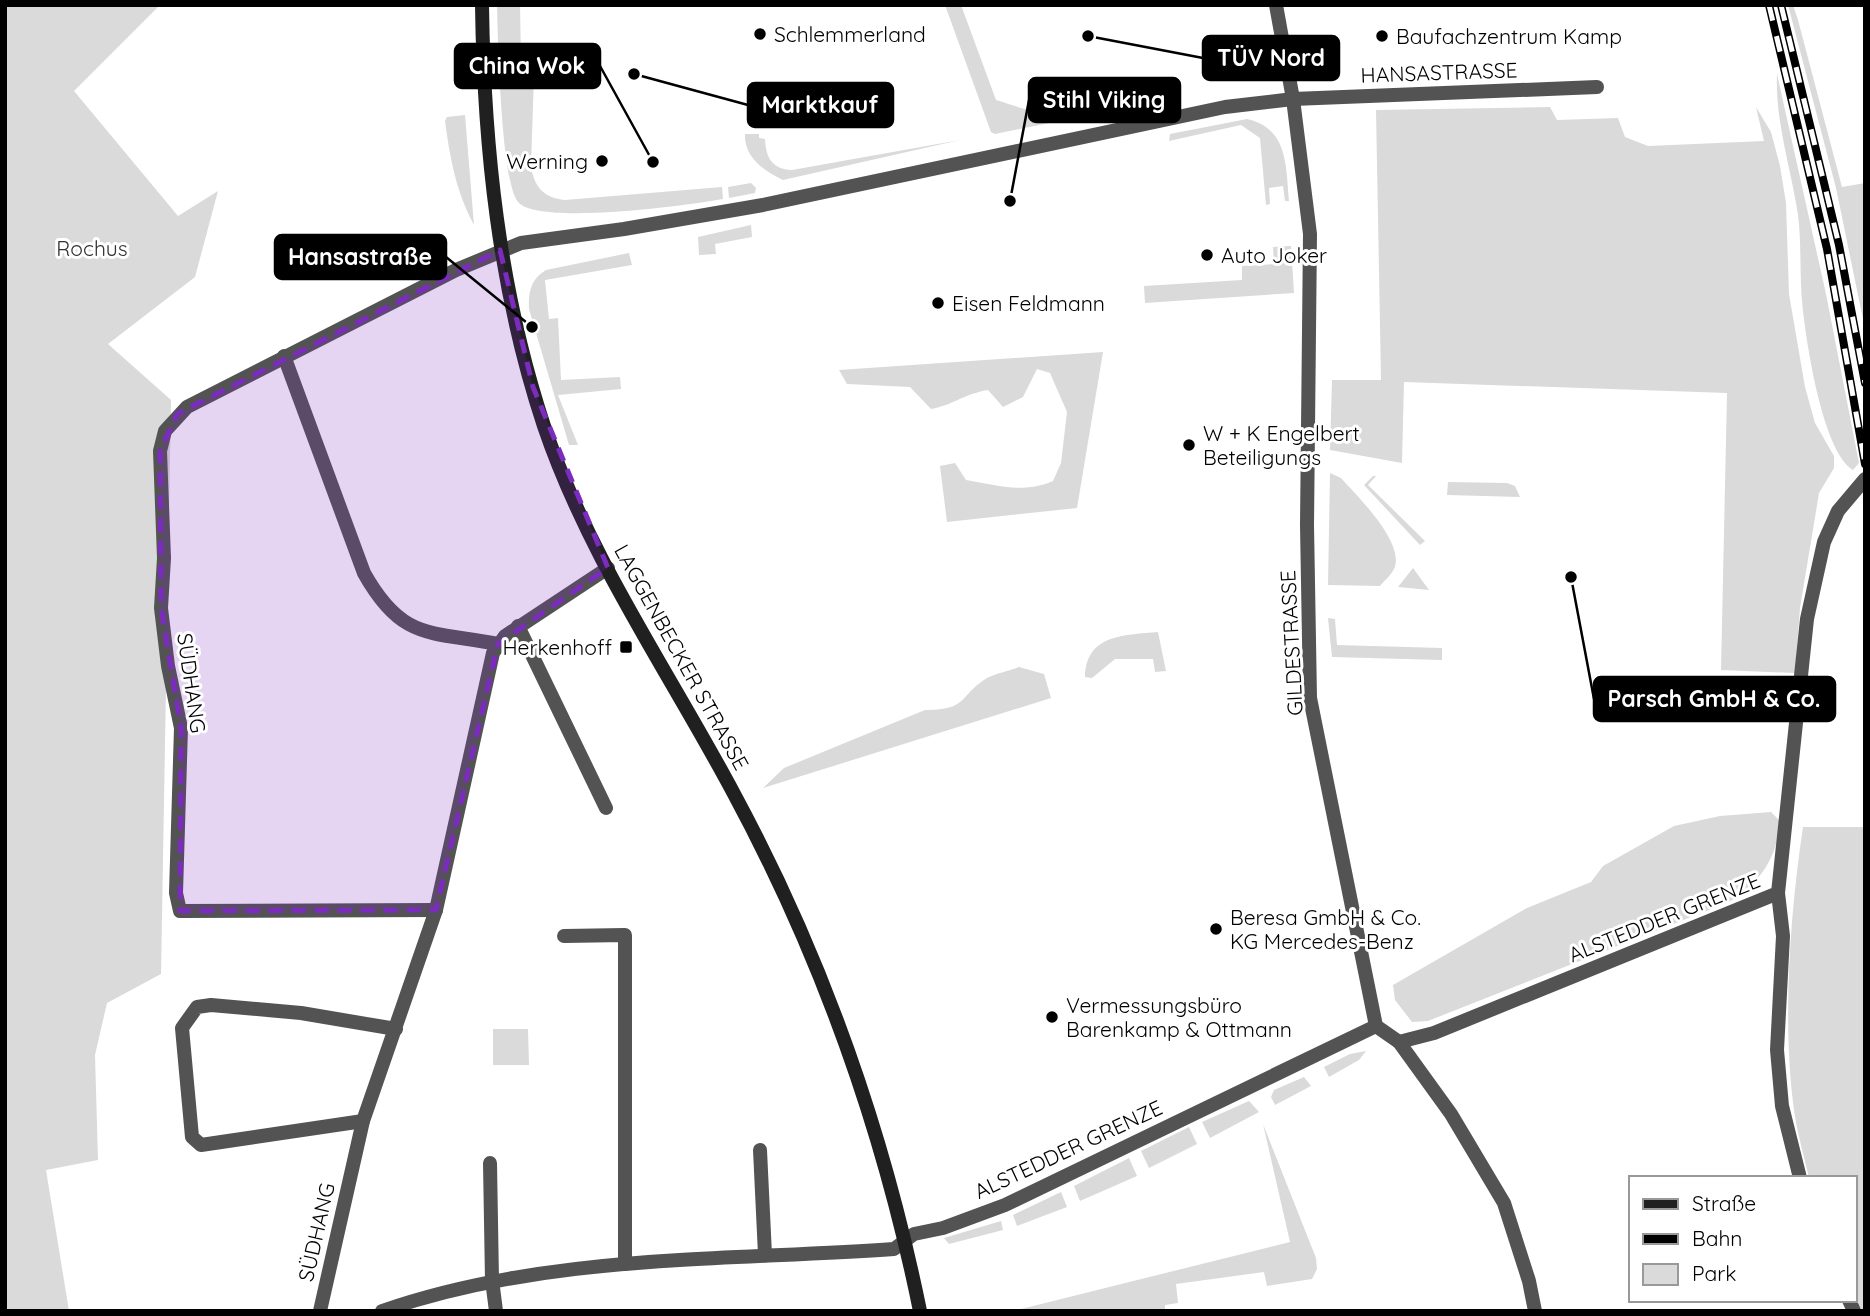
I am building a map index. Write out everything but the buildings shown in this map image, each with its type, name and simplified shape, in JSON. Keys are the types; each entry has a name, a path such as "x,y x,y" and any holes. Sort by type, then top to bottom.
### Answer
{"street":[{"name":"LAGGENBECKER STRASSE","path":"482,5 491,167 500,250 517,334 545,429 608,568 733,793 792,911 827,990 851,1058 906,1241 920,1311"},
{"name":"GILDESTRASSE","path":"1276,5 1293,99 1310,234 1307,525 1310,698 1376,1026"},
{"name":"HANSASTRASSE","path":"500,250 520,243 625,229 764,205 1225,107 1293,99 1597,88"},
{"name":"SÜDHANG","path":"436,910 180,911 176,893 181,728 168,666 161,608 164,558 160,451 165,431 177,414 284,356 500,250"},
{"path":"284,356 363,573 377,597 399,619 424,633 498,644 518,626 608,568"},
{"name":"ALSTEDDER GRENZE","path":"1399,1042 1434,1033 1778,893 1807,620 1824,542 1838,510 1865,479"},
{"path":"518,626 606,808"},
{"name":"SÜDHANG","path":"320,1311 363,1121 436,910 498,644"},
{"path":"1778,893 1783,936 1777,1050 1782,1106 1800,1176"},
{"path":"564,936 625,936 625,1264"},
{"path":"363,1121 201,1145 192,1137 182,1028 197,1007 211,1005 301,1013 396,1029"},
{"path":"1376,1026 1399,1042 1451,1114 1504,1203 1529,1280 1535,1311"},
{"name":"ALSTEDDER GRENZE","path":"382,1311 429,1294 492,1280 625,1264 894,1249 914,1234 943,1228 1005,1205 1376,1026"},
{"path":"760,1150 765,1255"},
{"path":"490,1163 492,1280 496,1311"}],"highlighted area":[{"path":"500,250 533,387 608,568 498,644 436,910 180,911 181,728 161,608 160,451 177,414"}],"green space":[{"name":"Rochus","path":"5,5 160,5 74,91 178,216 218,191 195,277 108,344 171,400 161,974 107,1003 95,1055 98,1160 46,1170 69,1311 5,1311"},
{"path":"497,5 520,5 521,59 535,45 531,166 541,190 551,197 565,200 722,187 723,199 649,209 583,213 531,209 518,202 512,189 504,140"},
{"path":"945,5 961,5 996,100 1030,110 1067,109 1069,119 995,134 991,132"},
{"path":"1788,5 1793,5 1798,20 1842,187 1865,183 1865,329 1836,188"},
{"path":"1777,74 1826,294 1859,463 1853,470 1842,459 1833,442 1813,372 1802,299 1798,215 1778,110"},
{"path":"1550,107 1557,120 1618,118 1625,137 1648,146 1764,141 1756,107 1771,132 1786,203 1789,294 1805,387 1815,423 1834,456 1834,468 1819,493 1800,608 1795,673 1721,670 1727,393 1404,382 1402,463 1330,450 1332,380 1381,380 1376,110"},
{"path":"465,115 474,225 455,174 445,121 447,117"},
{"path":"1247,119 1260,124 1278,140 1285,162 1289,201 1285,201 1283,186 1269,188 1270,204 1266,205 1260,138 1241,125 1169,141 1170,134"},
{"path":"745,134 759,134 759,138 765,139 771,161 779,167 792,170 960,140 783,180 762,168 752,156"},
{"path":"751,183 756,188 755,193 729,198 728,187"},
{"path":"751,225 752,237 715,244 716,254 699,255 698,237"},
{"path":"1291,246 1294,293 1145,303 1144,286 1242,280 1242,266 1274,264 1273,247"},
{"path":"629,253 632,265 545,280 549,319 558,318 561,380 620,377 621,389 558,395 578,445 569,445 529,309 532,286 546,270"},
{"path":"1103,352 1077,508 947,522 940,466 955,463 966,480 999,486 1031,487 1053,481 1061,463 1067,412 1050,373 1037,369 1023,397 1003,407 988,390 931,409 910,387 847,384 839,370"},
{"path":"1330,473 1341,478 1368,508 1393,546 1396,558 1394,569 1380,586 1328,585"},
{"path":"1376,476 1368,485 1425,541 1420,545 1364,485"},
{"path":"1448,482 1507,483 1515,486 1520,497 1447,495"},
{"path":"1413,568 1429,590 1398,587"},
{"path":"1328,618 1335,619 1337,645 1442,648 1442,660 1332,657"},
{"path":"1158,632 1166,671 1155,672 1153,659 1115,659 1092,678 1085,677 1092,652 1100,645 1121,636"},
{"path":"1019,667 1044,674 1051,698 763,788 784,768 925,710 956,705 987,678"},
{"path":"1771,812 1780,821 1771,858 1750,886 1729,902 1428,1021 1412,1022 1395,1000 1393,985 1527,908 1591,882 1603,866 1674,826 1720,816"},
{"path":"1803,827 1865,827 1865,1311 1862,1311 1856,1298 1856,1176 1809,1176 1794,1110 1788,1005 1794,896"},
{"path":"493,1029 528,1029 529,1065 493,1065"},
{"path":"1366,1051 1359,1060 1329,1077 1324,1067 1350,1054"},
{"path":"1304,1077 1311,1086 1275,1105 1271,1097 1274,1090"},
{"path":"1249,1101 1259,1112 1210,1138 1202,1122"},
{"path":"1263,1124 1316,1258 1317,1269 1312,1279 1267,1286 1264,1272 1176,1284 1178,1303 1165,1305 1165,1311 1013,1311 1290,1242"},
{"path":"1189,1127 1197,1144 1149,1168 1141,1151"},
{"path":"1129,1158 1137,1176 1080,1201 1074,1186"},
{"path":"1061,1192 1067,1207 1017,1226 1013,1215"},
{"path":"1001,1221 1003,1230 949,1244 944,1238"}],"railway":[{"path":"1769,5 1827,249 1865,464"},
{"path":"1781,5 1839,245 1865,383"}],"place":[{"name":"Schlemmerland","path":"760,34"},
{"name":"TÜV Nord","path":"1088,36"},
{"name":"Baufachzentrum Kamp","path":"1382,36"},
{"name":"Marktkauf","path":"634,74"},
{"name":"Werning","path":"602,161"},
{"name":"China Wok","path":"653,162"},
{"name":"Stihl Viking","path":"1010,201"},
{"name":"Auto Joker","path":"1207,255"},
{"name":"Eisen Feldmann","path":"938,303"},
{"name":"Hansastraße","path":"532,327"},
{"name":"W + K Engelbert Beteiligungs","path":"1189,445"},
{"name":"Parsch GmbH & Co.","path":"1571,577"},
{"name":"Herkenhoff","path":"626,647"},
{"name":"Beresa GmbH & Co. KG Mercedes-Benz","path":"1216,929"},
{"name":"Vermessungsbüro Barenkamp & Ottmann","path":"1052,1017"}]}
